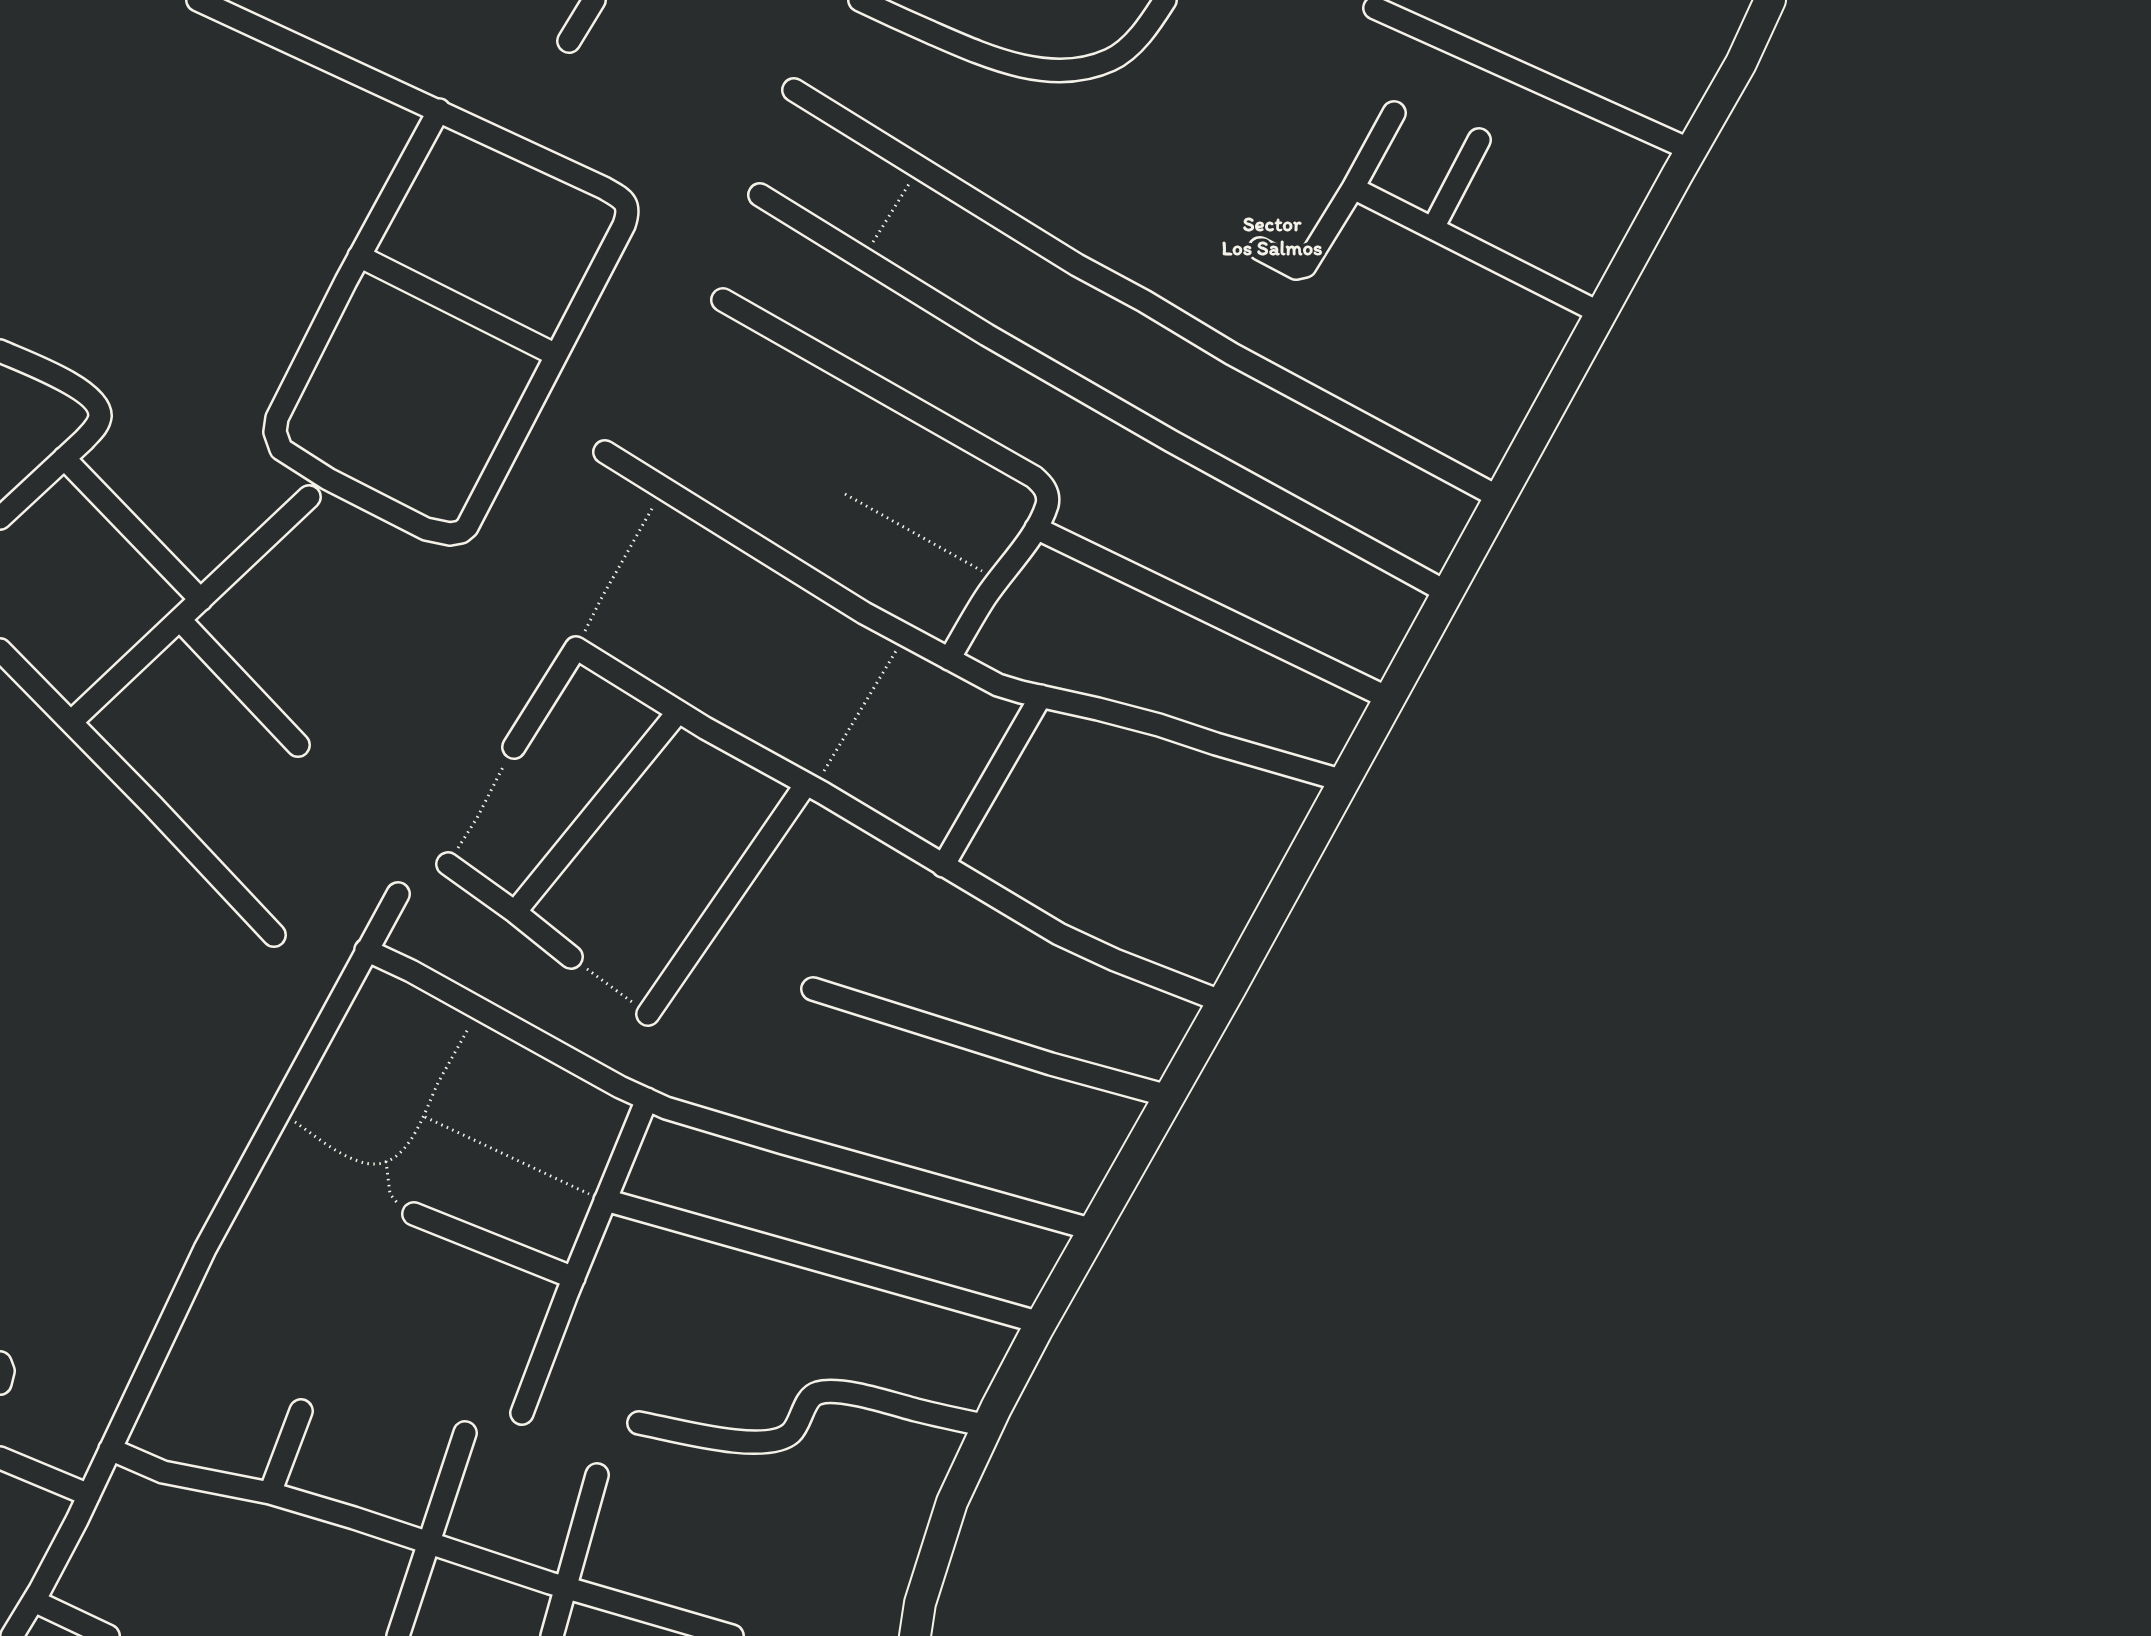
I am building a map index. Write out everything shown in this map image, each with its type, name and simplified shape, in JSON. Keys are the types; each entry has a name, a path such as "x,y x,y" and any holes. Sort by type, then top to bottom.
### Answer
{"street":[{"path":"198,0 439,110 604,188 623,199 627,206 628,214 624,225 467,527 460,532 450,534 426,529 328,479 281,449 275,432 277,418 359,256 439,110"},
{"path":"569,41 594,0"},
{"path":"860,0 992,58 1021,66 1051,70 1092,67 1111,59 1138,37 1165,0"},
{"path":"915,1636 920,1603 944,1525 966,1469 1041,1323 1223,1002 1741,63 1770,0"},
{"path":"1375,8 1692,150"},
{"path":"794,90 1077,265 1144,301 1232,354 1500,498"},
{"path":"1260,249 1296,268 1305,266 1353,188 1394,113"},
{"path":"1433,228 1479,140"},
{"path":"1353,188 1602,314"},
{"path":"760,195 987,335 1171,441 1448,593"},
{"path":"359,256 556,355"},
{"path":"723,300 1034,477 1044,486 1047,503 1036,528 984,599 950,659"},
{"path":"0,351 81,390 97,404 99,419 96,426 0,518"},
{"path":"604,452 864,613 998,685 1159,725 1344,781"},
{"path":"64,458 201,600"},
{"path":"71,723 309,497"},
{"path":"1036,528 1390,699"},
{"path":"180,620 298,745"},
{"path":"514,747 576,648 678,712 810,786 1059,934 1115,960 1223,1002"},
{"path":"0,650 152,805 274,935"},
{"path":"943,866 1041,696"},
{"path":"515,912 678,712"},
{"path":"648,1014 810,786"},
{"path":"448,864 515,912 571,957"},
{"path":"12,1636 34,1601 89,1495 205,1249 398,894"},
{"path":"366,950 411,971 611,1082 666,1108 763,1138 1094,1230"},
{"path":"813,989 1051,1064 1168,1096"},
{"path":"522,1413 647,1099"},
{"path":"605,1200 1041,1323"},
{"path":"414,1214 574,1278"},
{"path":"0,1364 3,1371 0,1383"},
{"path":"639,1423 741,1442 760,1444 778,1441 790,1434 799,1424 809,1400 815,1393 828,1391 863,1396 988,1426"},
{"path":"270,1493 301,1411"},
{"path":"398,1636 465,1433"},
{"path":"110,1449 164,1472 270,1493 565,1588 732,1636"},
{"path":"0,1458 89,1495"},
{"path":"552,1636 597,1475"},
{"path":"34,1601 108,1636"}],"path":[{"path":"863,259 919,168"},
{"path":"576,648 601,599 664,489"},
{"path":"845,494 998,580"},
{"path":"810,786 906,635"},
{"path":"448,864 477,818 514,747"},
{"path":"571,957 648,1014"},
{"path":"279,1112 359,1162 386,1161 410,1143 425,1117 437,1085 479,1010"},
{"path":"425,1117 568,1186 605,1200"},
{"path":"386,1161 390,1194 395,1202 414,1214"}],"district":[{"name":"Sector Los Salmos","path":"1272,238"}]}
